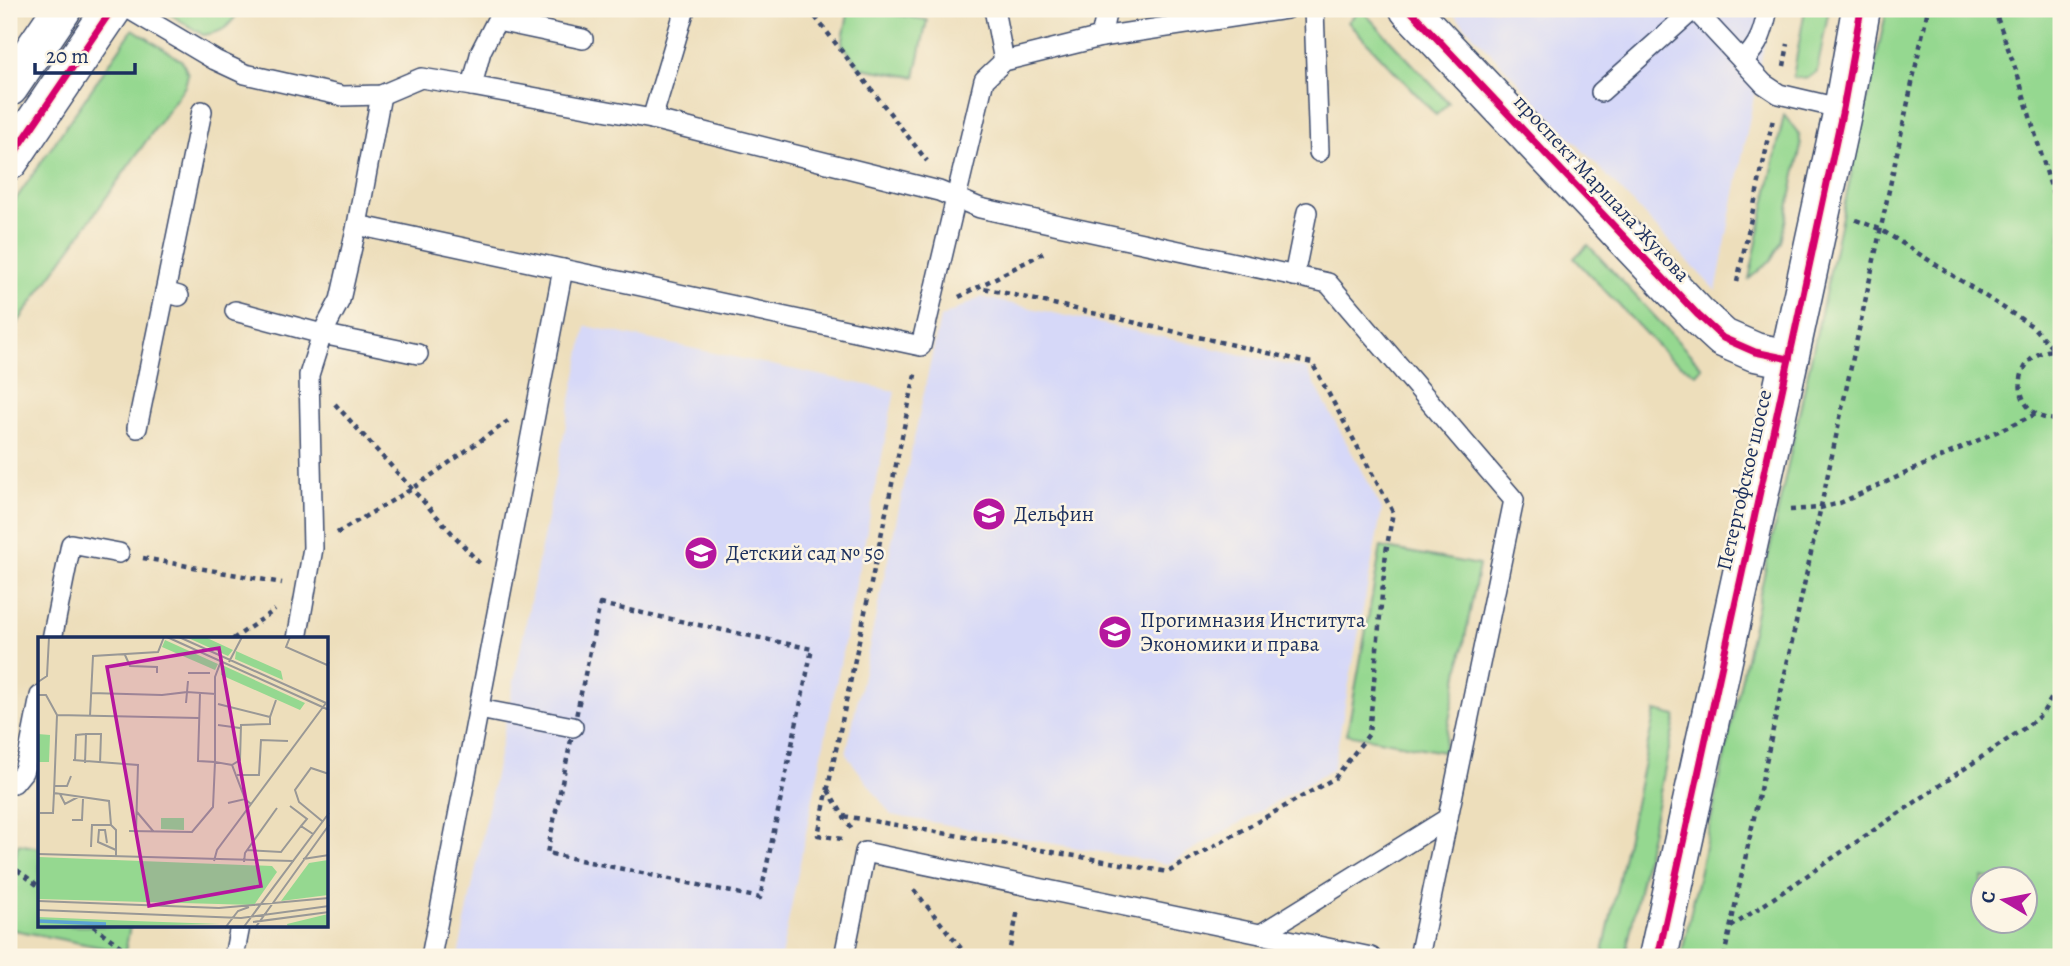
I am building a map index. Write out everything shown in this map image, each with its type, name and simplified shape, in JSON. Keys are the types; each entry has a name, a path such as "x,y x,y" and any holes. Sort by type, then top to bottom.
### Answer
{"street":[{"path":"9,87 62,9"},
{"path":"9,161 113,9"},
{"name":"проспект Маршала Жукова","path":"1409,9 1698,315 1723,338 1755,352 1789,359"},
{"name":"Петергофское шоссе","path":"1658,957 1843,109 1861,9"}],"lane":[{"path":"129,9 215,60 245,74 343,96 381,95 421,78 652,119 939,191 980,208 1328,284 1514,500 1419,957"},
{"path":"652,119 685,9"},
{"path":"994,9 1003,61"},
{"path":"1101,37 1107,9"},
{"path":"357,225 921,346 984,80 1003,61 1101,37 1286,9"},
{"path":"1314,9 1319,152"},
{"path":"1601,92 1694,9 1764,84 1779,94 1843,109"},
{"path":"1743,61 1755,49 1764,31 1768,9"},
{"path":"472,86 481,51 500,15 583,39"},
{"path":"297,637 313,548 309,374 322,334 340,300 381,95"},
{"path":"137,428 172,294 202,111"},
{"path":"1294,276 1307,212"},
{"path":"431,957 563,269"},
{"path":"235,311 322,334 418,354"},
{"path":"52,637 72,544 119,553"},
{"path":"9,784 14,783 23,772 38,705"},
{"path":"479,709 573,727"},
{"path":"1261,934 1448,818"},
{"path":"844,957 865,852 1371,957"},
{"path":"234,957 240,928"}],"path":[{"path":"809,9 956,198"},
{"path":"1724,957 1928,9"},
{"path":"1994,9 2018,76 2061,221"},
{"path":"1737,282 1790,33"},
{"path":"1855,220 1880,229 2032,326 2053,349"},
{"path":"929,313 1085,231"},
{"path":"844,816 1168,872 1335,778 1369,734 1386,552 1393,512 1312,363 979,287"},
{"path":"865,852 843,839 818,835 921,346"},
{"path":"2061,350 2053,349 2040,353 2030,360 2023,370 2020,382 2021,395 2027,406 2047,419 2061,420"},
{"path":"309,374 502,589"},
{"path":"313,548 412,489 537,400"},
{"path":"1783,510 1820,508 1840,503 2036,414"},
{"path":"119,553 307,588"},
{"path":"236,637 307,588"},
{"path":"600,604 812,649 760,898 547,853 573,727 600,604"},
{"path":"1731,928 2026,727 2042,714 2061,682"},
{"path":"828,789 865,852"},
{"path":"887,856 968,957"},
{"path":"9,864 38,886"},
{"path":"1008,957 1023,884"},
{"path":"96,928 135,957"}],"shaded area":[{"path":"1449,9 1771,9 1716,291"},
{"name":"Прогимназия Института Экономики и права","path":"981,297 1307,369 1382,509 1333,769 1168,864 891,815 846,754 940,318"},
{"name":"Детский сад № 50","path":"586,326 895,391 781,957 458,957"}],"green space":[{"path":"162,9 241,9 225,28 203,35"},
{"path":"849,9 868,9 927,20 915,77 861,68 842,44"},
{"path":"1361,9 1449,103 1436,115 1348,22"},
{"path":"1805,9 1829,9 1817,71 1809,77 1800,78 1793,77"},
{"path":"1887,9 2061,9 2061,911 2051,957 1681,957"},
{"path":"133,29 182,61 188,74 185,86 9,335 9,209"},
{"path":"1784,115 1799,134 1801,146 1781,242 1772,259 1749,279"},
{"path":"1588,245 1702,367 1696,374 1668,357 1574,258"},
{"path":"1381,547 1479,565 1443,752 1347,734"},
{"path":"1655,711 1676,716 1625,957 1602,957"},
{"path":"18,844 38,848 38,928 130,928 125,952 9,929 9,890"}],"cycle path":[{"path":"9,161 112,9"},
{"path":"1409,9 1698,315 1723,338 1755,352 1789,359"},
{"path":"1658,957 1843,109 1861,9"}],"place":[{"name":"Дельфин","path":"989,514"},
{"name":"Детский сад № 50","path":"701,553"},
{"name":"Прогимназия Института Экономики и права","path":"1115,632"}]}
